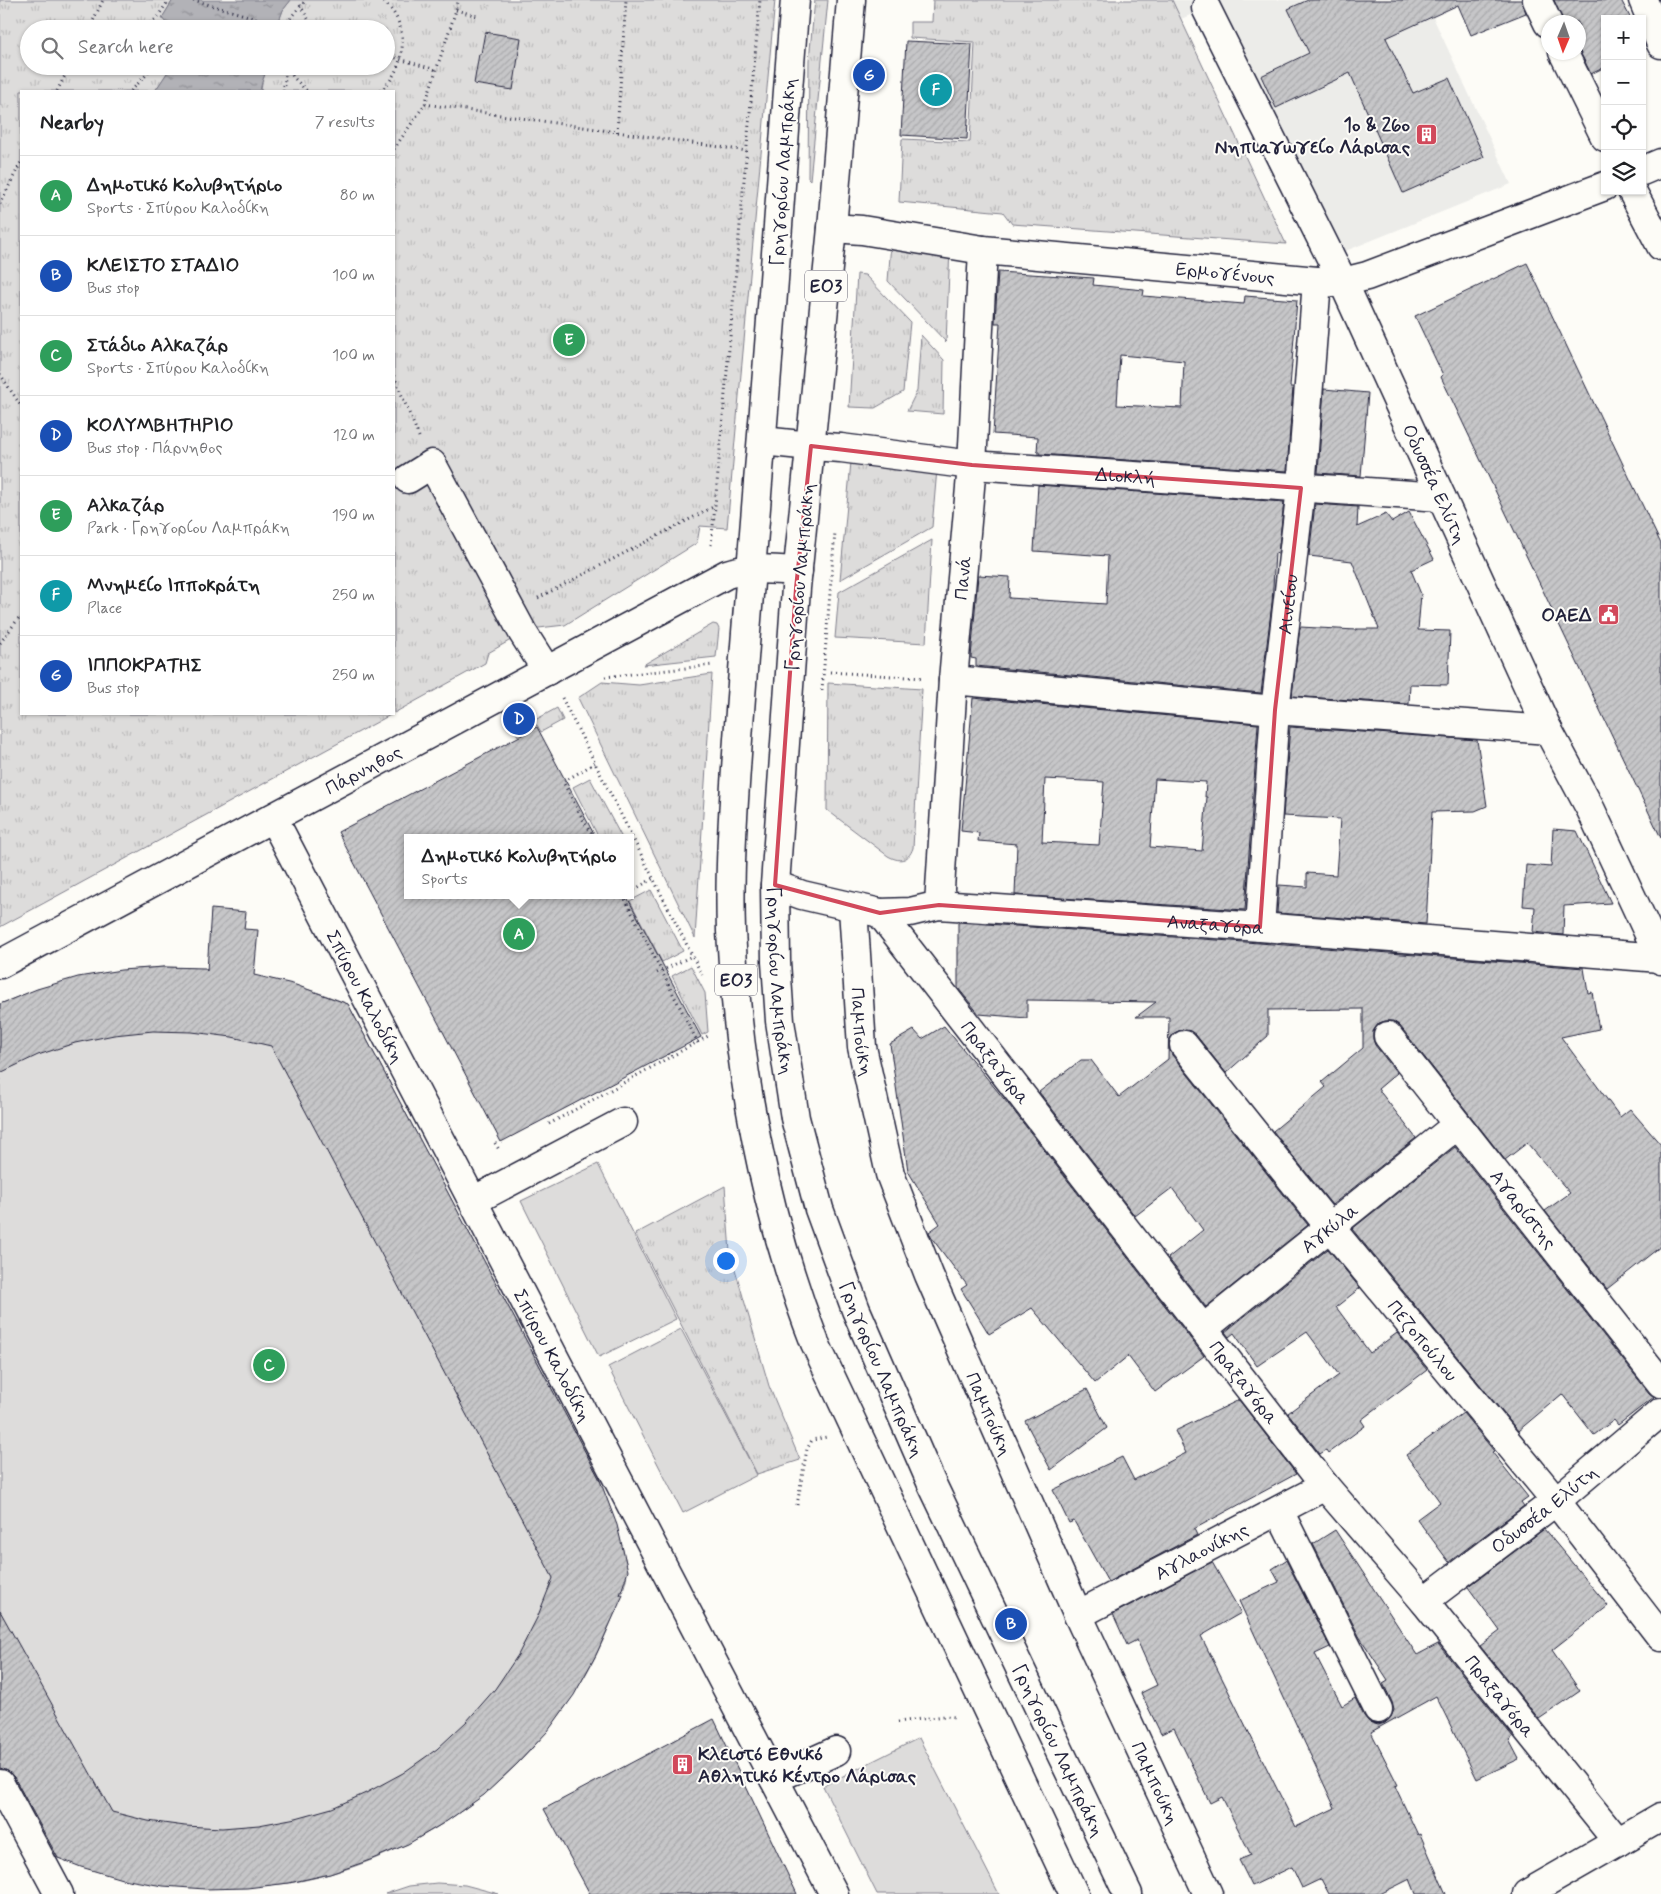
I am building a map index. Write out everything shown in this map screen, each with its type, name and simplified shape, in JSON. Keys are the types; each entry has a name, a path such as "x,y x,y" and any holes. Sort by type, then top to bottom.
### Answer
{"street":[{"name":"Γρηγορίου Λαμπράκη","path":"796,0 762,441 738,571 732,830 732,932 739,1017 749,1096 772,1208 795,1288 815,1343 1074,1894"},
{"name":"Γρηγορίου Λαμπράκη","path":"851,0 832,228 798,571 775,885 776,962 780,1021 795,1118 819,1209 856,1310 931,1482 1128,1894"},
{"path":"1537,0 1544,15"},
{"path":"1643,0 1661,44"},
{"name":"Οδυσσέα Ελύτη","path":"1206,8 1343,282 1548,730 1591,810 1660,959"},
{"path":"1567,60 1601,129"},
{"path":"1646,169 1661,163"},
{"name":"Ερμογένους","path":"832,228 862,230 983,250 1343,282 1368,276 1601,188"},
{"path":"1634,195 1661,246"},
{"name":"Πανά","path":"938,905 953,680 972,465 983,250"},
{"name":"Αινείου","path":"1260,927 1274,710 1301,488 1317,281"},
{"name":"Διοκλή","path":"762,441 841,448 972,465 1441,498"},
{"path":"408,480 432,464 511,612 547,671"},
{"path":"738,571 798,571"},
{"name":"Πάρνηθος","path":"0,964 547,671 738,571"},
{"path":"953,680 1274,710 1548,730"},
{"name":"Σπύρου Καλοδίκη","path":"272,818 834,1894"},
{"name":"Αναξαγόρα","path":"775,885 802,895 880,913 910,912 938,905 1260,927 1660,959"},
{"name":"Παμπούκη","path":"853,908 862,1047 890,1174 929,1275 1078,1615 1208,1894"},
{"name":"Πραξαγόρα","path":"880,913 1325,1486 1424,1601 1618,1842"},
{"name":"Αγαρίστης","path":"1388,1036 1661,1383"},
{"name":"Πεζοπούλου","path":"1184,1045 1328,1226 1556,1501 1661,1637"},
{"path":"473,1201 623,1122"},
{"name":"Αγκύλα","path":"1203,1329 1328,1226 1457,1124"},
{"name":"Οδυσσέα Ελύτη","path":"1424,1601 1556,1501 1661,1412"},
{"name":"Αγλαονίκης","path":"1078,1615 1325,1486"},
{"path":"1279,1511 1378,1709"},
{"path":"774,1779 836,1751"},
{"path":"0,1784 59,1894"},
{"path":"1527,1894 1661,1817"}],"path":[{"path":"93,20 103,0"},
{"path":"155,20 169,0"},
{"path":"193,0 262,20"},
{"path":"290,20 300,5 306,0"},
{"path":"395,148 425,104 456,10 457,0"},
{"path":"617,132 626,0"},
{"path":"711,545 760,0"},
{"path":"381,90 396,74 401,59 403,43 400,28 394,14 384,1"},
{"path":"300,5 309,20"},
{"path":"456,10 478,16"},
{"path":"395,57 436,70"},
{"path":"58,90 65,75"},
{"path":"132,90 146,75"},
{"path":"283,90 286,75"},
{"path":"292,75 306,90"},
{"path":"425,104 747,151"},
{"path":"0,204 20,164"},
{"path":"0,374 20,404"},
{"path":"395,378 432,464"},
{"path":"511,612 715,506"},
{"path":"0,643 20,616"},
{"path":"605,677 714,665"},
{"path":"547,671 631,834"},
{"path":"830,672 953,680"},
{"path":"591,834 563,782 595,763"},
{"path":"634,839 705,982"},
{"path":"634,890 654,878"},
{"path":"626,899 659,972 698,1043"},
{"path":"659,972 692,956"},
{"path":"543,1127 711,1035"},
{"path":"495,1142 500,1151"},
{"path":"458,1172 508,1146"},
{"path":"798,1505 807,1449 812,1440 835,1436"},
{"path":"898,1722 945,1716 959,1718"}],"highlighted area":[{"path":"811,446 972,465 1301,488 1275,710 1260,927 939,905 880,913 775,885 796,588"}],"shaded area":[{"path":"1172,0 1425,0 1511,184 1343,252 1220,2 1181,19"}],"green space":[{"path":"0,0 173,0 162,18 164,20 20,20 20,75 166,75 156,90 20,90 20,715 390,715 0,927"},
{"path":"291,0 775,0 727,528 700,526 697,543 565,625 530,629 488,653 485,663 395,712 395,90 261,90 265,75 395,75 395,20 279,20 283,10"},
{"path":"815,0 828,0 810,180 808,178 809,60"},
{"path":"933,0 1172,0 1286,244 1012,224 1003,212 899,202 902,139 970,142 975,42 910,38 910,22 932,22"},
{"path":"891,244 950,248 946,342 888,281"},
{"path":"857,274 865,275 910,322 903,392 875,408 849,407"},
{"path":"921,335 944,360 943,414 907,411 917,391"},
{"path":"851,462 937,469 932,527 840,580"},
{"path":"932,540 926,643 835,638 839,592"},
{"path":"713,624 717,625 719,629 716,657 643,665"},
{"path":"712,674 695,938 578,698 602,682 639,685"},
{"path":"828,683 922,689 913,848 909,856 903,860 888,856 827,810"},
{"path":"557,708 563,720 541,732 537,725 518,736 515,731"},
{"path":"590,778 620,834 597,834 573,787"},
{"path":"651,890 683,951 662,962 630,901"},
{"path":"691,966 705,993 708,1032 702,1035 672,976"},
{"path":"164,967 213,970 258,976 325,995 348,1004 599,1478 618,1532 627,1568 625,1585 614,1614 580,1684 550,1727 516,1765 477,1800 434,1829 388,1853 340,1871 289,1883 224,1887 163,1884 103,1872 42,1852 0,1774 0,1004 81,978 121,971"},
{"path":"598,1164 676,1319 599,1357 521,1201"},
{"path":"725,1186 730,1252 769,1386 800,1460 757,1474 635,1234"},
{"path":"681,1329 757,1475 683,1513 608,1367"},
{"path":"919,1738 999,1894 877,1894 823,1786"},
{"path":"437,1883 465,1885 499,1894 385,1894 409,1886"}],"water":[{"path":"173,0 291,0 283,10 279,20 164,20 162,18"},
{"path":"166,75 265,75 260,90 156,90"}],"building":[{"path":"1308,0 1522,0 1526,13 1471,35 1458,5 1386,38 1413,93 1449,78 1484,157 1403,193 1350,73 1276,108 1261,76 1309,53 1288,9"},
{"path":"1554,0 1621,0 1629,15 1601,15 1601,69 1591,74 1584,60 1586,60 1586,15 1560,15"},
{"path":"485,32 521,38 513,90 474,84"},
{"path":"906,41 972,44 967,139 901,135"},
{"name":"ΟΑΕΔ","path":"1527,263 1661,544 1661,838 1441,377 1443,375 1415,316"},
{"path":"998,272 1094,278 1093,285 1144,290 1143,296 1244,304 1245,296 1297,300 1290,387 1293,387 1287,471 1039,454 1037,452 1038,437 993,434 1000,323 995,323","holes":["1120,355 1184,361 1182,408 1117,405"]},
{"path":"1324,389 1368,393 1361,476 1318,473"},
{"path":"1038,485 1284,502 1278,554 1275,553 1272,603 1261,693 976,666 976,659 971,658 978,575 1010,577 1009,598 1106,604 1108,556 1034,551"},
{"path":"1315,504 1358,507 1357,527 1386,514 1392,522 1409,512 1434,559 1411,570 1421,594 1418,630 1450,631 1448,685 1410,684 1409,704 1292,696 1300,627 1356,630 1379,629 1352,561 1309,556"},
{"path":"973,698 1258,724 1245,910 1015,895 1017,844 978,841 979,833 961,831","holes":["1045,779 1104,782 1099,845 1042,842","1155,779 1206,782 1205,797 1207,797 1202,851 1150,847"]},
{"path":"537,727 594,834 404,834 404,899 628,899 701,1037 501,1142 338,832"},
{"path":"1290,727 1477,740 1487,806 1475,811 1432,812 1426,924 1277,913 1279,885 1307,887 1307,873 1336,875 1340,819 1283,816"},
{"path":"1553,829 1577,831 1611,903 1564,906 1563,935 1533,932 1535,907 1523,906 1526,865 1551,867"},
{"path":"211,909 246,912 244,929 258,930 254,975 293,984 348,1004 599,1478 617,1525 628,1571 620,1595 623,1595 596,1655 574,1695 548,1731 484,1795 447,1821 408,1844 330,1874 289,1883 247,1888 205,1889 163,1886 122,1879 58,1858 14,1777 8,1771 0,1768 0,1611 112,1812 148,1821 222,1828 259,1825 296,1818 332,1808 366,1793 403,1773 437,1749 467,1721 495,1689 518,1655 537,1618 553,1578 271,1046 232,1037 192,1032 153,1031 114,1035 75,1043 38,1055 0,1073 0,1004 37,989 78,977 121,970 164,967 205,968 207,971"},
{"path":"958,922 1584,968 1588,993 1592,992 1599,1029 1561,1037 1620,1117 1630,1109 1661,1145 1661,1246 1607,1289 1545,1211 1570,1193 1527,1143 1505,1160 1400,1026 1393,1021 1379,1023 1373,1031 1375,1045 1397,1073 1378,1089 1416,1138 1332,1205 1273,1131 1326,1087 1322,1082 1363,1048 1363,1009 1268,1010 1268,1036 1226,1073 1196,1035 1190,1031 1181,1030 1174,1033 1169,1040 1169,1048 1172,1055 1308,1225 1206,1307 1168,1258 1203,1230 1172,1188 1135,1216 1039,1092 1081,1060 1091,1060 1119,1097 1168,1059 1169,1017 1136,1017 1156,1002 1027,1000 1027,1018 979,1014 958,988"},
{"path":"944,1026 1013,1110 1204,1356 1155,1392 1128,1356 1095,1383 1032,1308 989,1334 961,1289 967,1285 931,1237 929,1232 940,1224 908,1171 890,1044 914,1030 922,1039"},
{"path":"1455,1147 1654,1397 1618,1425 1614,1420 1594,1435 1562,1394 1518,1431 1352,1229"},
{"path":"1328,1249 1360,1288 1336,1307 1370,1353 1397,1333 1427,1370 1361,1420 1365,1426 1328,1453 1326,1450 1320,1454 1288,1413 1339,1375 1307,1332 1257,1366 1234,1333 1229,1337 1225,1332"},
{"path":"1087,1389 1107,1428 1051,1470 1025,1421"},
{"path":"1239,1400 1296,1474 1194,1529 1197,1535 1108,1582 1074,1521 1069,1523 1053,1490 1122,1457 1134,1480 1186,1453 1175,1431"},
{"path":"1463,1413 1528,1497 1521,1502 1524,1506 1449,1562 1417,1519 1440,1502 1406,1455"},
{"path":"1544,1529 1608,1606 1552,1650 1580,1691 1539,1719 1480,1646 1500,1631 1468,1587"},
{"path":"1335,1530 1417,1655 1438,1644 1513,1737 1509,1740 1519,1759 1477,1779 1436,1696 1371,1732 1398,1785 1395,1786 1418,1835 1420,1834 1446,1894 1416,1894 1410,1879 1380,1894 1329,1894 1321,1879 1302,1888 1292,1867 1252,1886 1239,1860 1251,1855 1222,1797 1210,1803 1174,1728 1161,1734 1141,1693 1157,1685 1137,1640 1127,1645 1113,1614 1212,1562 1241,1613 1201,1636 1296,1827 1335,1808 1239,1601 1279,1582 1272,1569 1286,1560 1330,1647 1315,1654 1342,1706 1355,1698 1369,1722 1378,1725 1385,1723 1391,1717 1394,1710 1383,1683 1388,1680 1359,1636 1313,1544"},
{"name":"Κλειστό Εθνικό Αθλητικό Κέντρο Λάρισας","path":"714,1719 797,1894 590,1894 544,1809"}],"place":[{"name":"ΙΠΠΟΚΡΑΤΗΣ","path":"869,75"},
{"name":"Μνημείο Ιπποκράτη","path":"936,90"},
{"name":"1ο & 26ο Νηπιαγωγείο Λάρισας","path":"1426,135"},
{"name":"Αλκαζάρ","path":"569,340"},
{"name":"ΟΑΕΔ","path":"1608,614"},
{"name":"ΚΟΛΥΜΒΗΤΗΡΙΟ","path":"519,719"},
{"name":"Δημοτικό Κολυβητήριο","path":"519,934"},
{"name":"Στάδιο Αλκαζάρ","path":"269,1365"},
{"name":"ΚΛΕΙΣΤΟ ΣΤΑΔΙΟ","path":"1011,1624"},
{"name":"Κλειστό Εθνικό Αθλητικό Κέντρο Λάρισας","path":"682,1764"}]}
